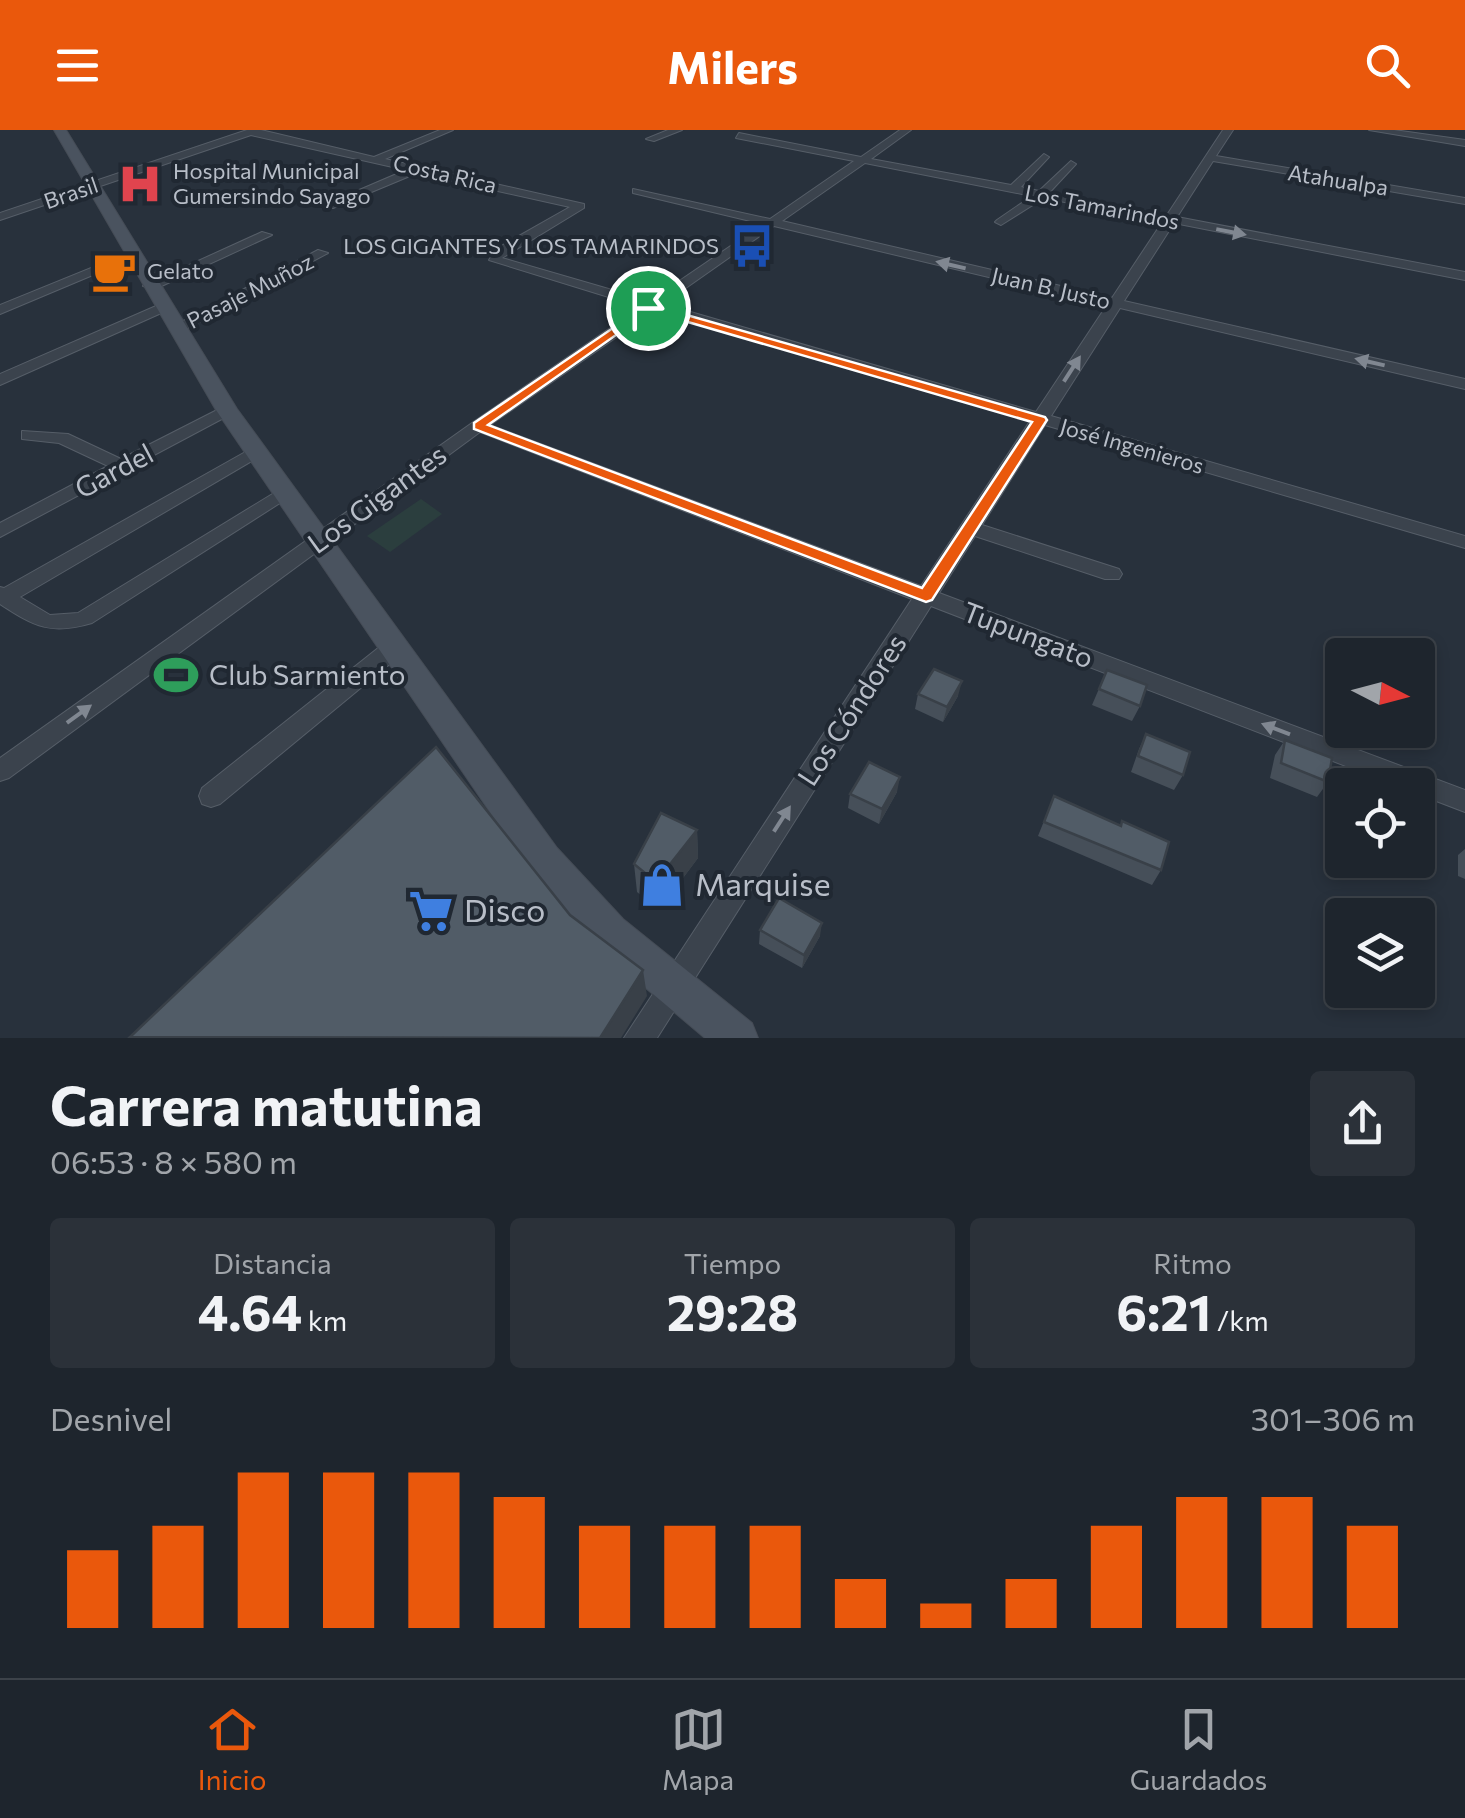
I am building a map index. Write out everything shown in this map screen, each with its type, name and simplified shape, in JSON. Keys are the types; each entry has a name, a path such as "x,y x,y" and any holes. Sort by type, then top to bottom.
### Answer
{"main road":[{"path":"60,130 90,186 228,410 544,860 608,932 737,1038"}],"street":[{"path":"377,159 448,130"},
{"path":"651,138 677,130"},
{"name":"Los Gigantes","path":"0,770 478,426 906,130"},
{"name":"Los Cóndores","path":"640,1038 1228,130"},
{"path":"1374,130 1465,143"},
{"name":"Brasil","path":"0,217 253,131"},
{"name":"Costa Rica","path":"253,131 580,206"},
{"name":"Los Tamarindos","path":"739,136 1465,276"},
{"path":"1014,190 1044,158"},
{"name":"Atahualpa","path":"1210,158 1465,201"},
{"path":"1001,222 1041,195 1071,164"},
{"path":"333,205 418,168"},
{"name":"Juan B. Justo","path":"637,191 1465,384"},
{"name":"José Ingenieros","path":"580,206 500,252 495,260 648,308 1465,542"},
{"path":"150,286 266,235"},
{"name":"Pasaje Muñoz","path":"177,328 322,253"},
{"path":"0,310 132,256"},
{"path":"0,380 163,307"},
{"name":"Gardel","path":"0,531 228,410"},
{"name":"Tupungato","path":"478,426 1465,801"},
{"path":"28,435 62,438 121,466"},
{"path":"256,451 2,595 48,624 62,626 86,618 285,494"},
{"path":"971,528 1112,574"},
{"path":"211,796 396,647"}],"shaded area":[{"path":"421,499 442,514 390,552 367,536"}],"building":[{"path":"934,669 962,681 947,707 918,694"},
{"path":"1107,670 1147,685 1140,706 1099,689"},
{"path":"1146,734 1190,752 1183,775 1138,756"},
{"path":"1285,740 1332,758 1330,768 1325,768 1325,781 1281,763"},
{"name":"Disco","path":"436,747 570,915 643,970 600,1038 130,1037"},
{"path":"869,762 900,777 882,809 850,794"},
{"path":"1054,796 1169,842 1161,870 1044,822"},
{"path":"661,813 697,830 656,882 634,864"},
{"path":"779,898 822,923 804,955 760,930"}],"place":[{"name":"Hospital Municipal Gumersindo Sayago","path":"140,184"},
{"name":"LOS GIGANTES Y LOS TAMARINDOS","path":"752,246"},
{"name":"Gelato","path":"114,271"},
{"name":"Club Sarmiento","path":"176,675"},
{"name":"Marquise","path":"662,885"},
{"name":"Disco","path":"431,911"}],"route":[{"path":"648,308 1040,420 926,596 478,426 648,308"}]}
